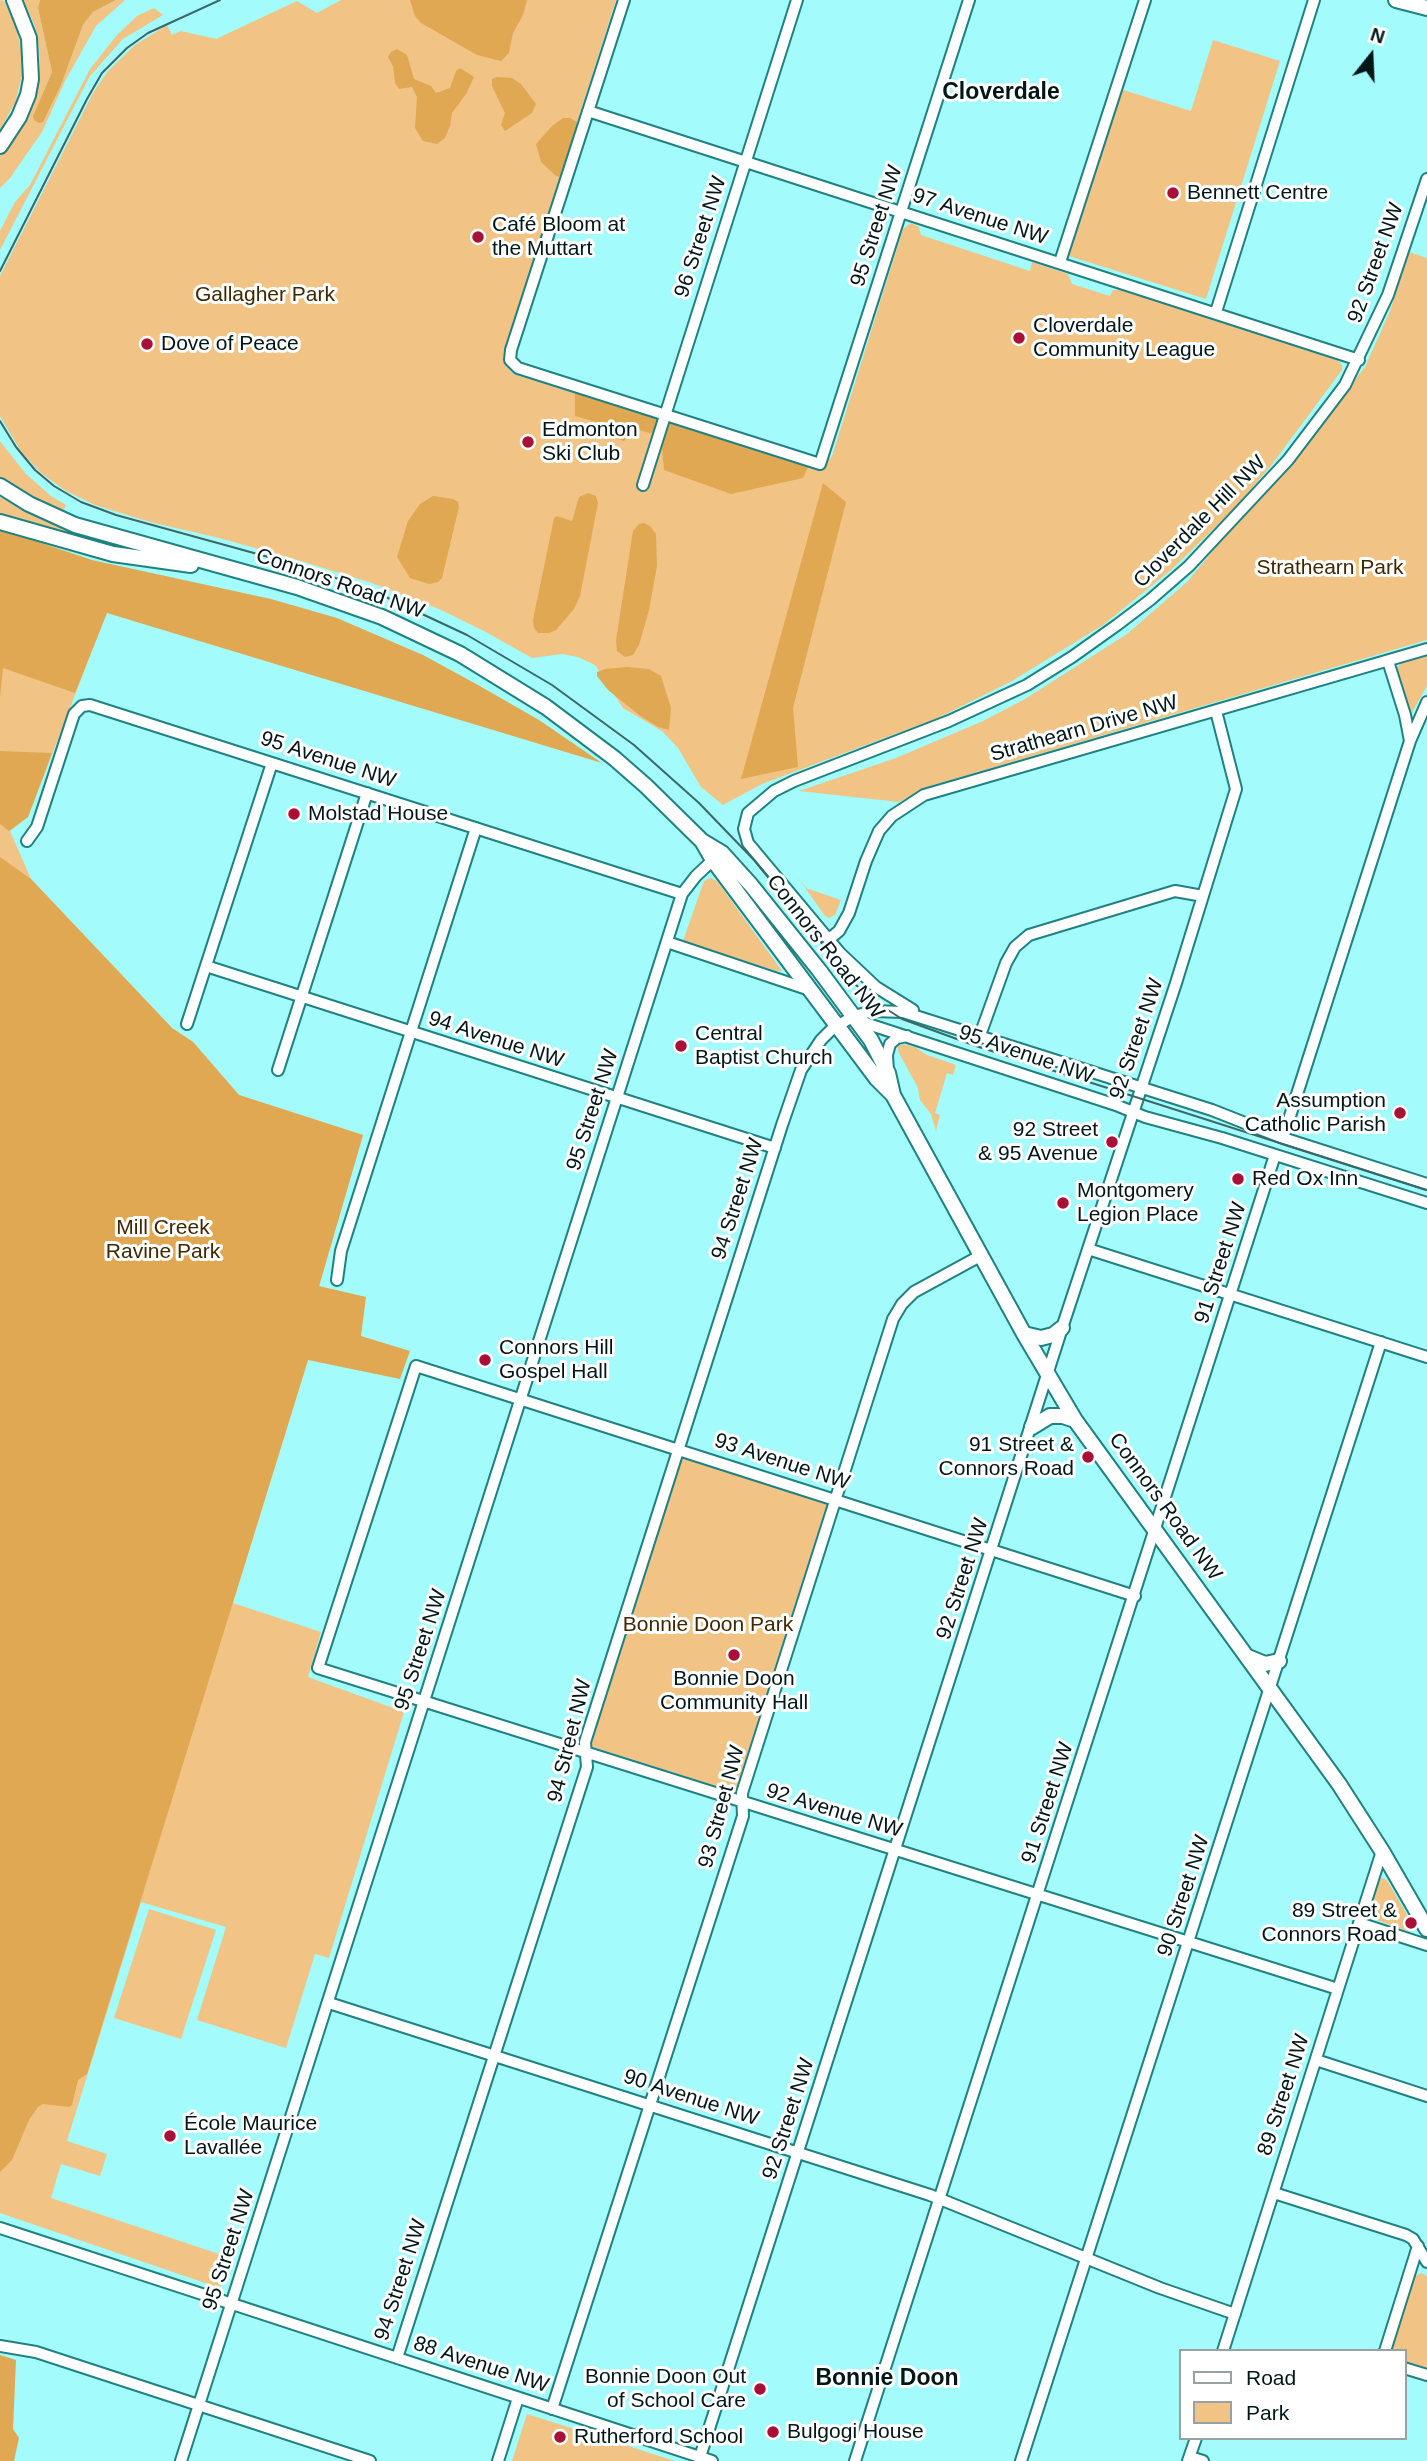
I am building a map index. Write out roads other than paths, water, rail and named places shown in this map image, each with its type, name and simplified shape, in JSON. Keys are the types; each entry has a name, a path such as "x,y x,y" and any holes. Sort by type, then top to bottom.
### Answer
{"main road":[{"path":"0,146 19,117 31,79 29,38 14,0"},
{"path":"1396,0 1427,8"},
{"name":"Connors Road NW","path":"0,486 29,504 75,525 297,587 413,630 485,668 546,707 614,758 702,841 722,853 751,885 871,1040 888,1073 893,1095 1024,1334 1075,1420 1339,1784 1427,1929"},
{"name":"Connors Road NW","path":"0,520 113,554 231,569"},
{"name":"Connors Road NW","path":"702,841 713,860 877,1079 893,1095"},
{"path":"1024,1334 1041,1338 1053,1335 1062,1328"},
{"path":"1032,1427 1050,1416 1075,1420"},
{"path":"1248,1657 1265,1664 1279,1661"}],"street":[{"path":"624,0 510,360 518,368 665,415"},
{"name":"96 Street NW","path":"643,485 797,0"},
{"name":"95 Street NW","path":"665,415 820,464 970,0"},
{"path":"1060,262 1145,0"},
{"path":"1216,312 1314,0"},
{"name":"97 Avenue NW","path":"589,111 1359,360"},
{"name":"92 Street NW","path":"1359,360 1388,295 1427,179"},
{"name":"Cloverdale Hill NW","path":"744,830 748,813 774,791 949,721 1027,685 1072,657 1142,606 1189,566 1288,460 1345,385 1359,360"},
{"name":"Strathearn Drive NW","path":"829,939 839,931 852,905 878,831 892,816 924,795 1427,649"},
{"path":"1388,661 1410,741"},
{"path":"1283,1138 1410,741 1427,702"},
{"name":"95 Avenue NW","path":"27,841 37,827 74,714 82,706 90,705 682,894"},
{"name":"92 Street NW","path":"706,2459 798,2153 1062,1328 1176,983 1236,789 1216,711"},
{"path":"187,1024 272,763"},
{"path":"278,1070 367,793"},
{"path":"337,1280 341,1251 476,828"},
{"name":"95 Avenue NW","path":"744,830 748,843 859,972 890,997 943,1025"},
{"name":"95 Street NW","path":"181,2461 682,894 713,860"},
{"path":"979,1038 1006,963 1015,947 1029,934 1175,891 1203,896"},
{"path":"667,942 811,990"},
{"name":"94 Avenue NW","path":"206,966 775,1148"},
{"name":"95 Avenue NW","path":"838,1025 854,1016 873,1011 895,1011 1212,1110 1283,1138 1427,1184"},
{"name":"95 Avenue NW","path":"854,1016 868,1024 1166,1124 1222,1138 1427,1203"},
{"name":"94 Street NW","path":"397,2358 587,1767 585,1742 775,1148 801,1070 821,1040 838,1025"},
{"path":"888,1073 887,1055 890,1044 897,1038 908,1036"},
{"name":"91 Street NW","path":"855,2461 1275,1155"},
{"path":"1088,1249 1427,1357"},
{"name":"93 Street NW","path":"552,2409 743,1816 742,1793 897,1311 907,1297 920,1287 981,1256"},
{"name":"90 Street NW","path":"1021,2461 1381,1342"},
{"name":"93 Avenue NW","path":"318,1668 416,1366 1135,1596"},
{"name":"92 Avenue NW","path":"318,1668 1338,1990"},
{"name":"89 Street NW","path":"1224,2349 1382,1851"},
{"path":"1359,1923 1427,1945"},
{"name":"90 Avenue NW","path":"329,2003 940,2199 1086,2259 1235,2314"},
{"path":"1316,2060 1427,2096"},
{"path":"1274,2193 1406,2235 1416,2242 1427,2262"},
{"name":"88 Avenue NW","path":"0,2228 706,2459"},
{"path":"1386,2349 1416,2242"},
{"path":"0,2346 36,2352 370,2461"},
{"path":"1406,2369 1427,2375"},
{"path":"498,2461 518,2398"},
{"path":"1195,2440 1189,2459 1203,2461"}],"tram line":[{"path":"0,271 102,73 127,48 148,33 220,0"},
{"path":"0,421 35,470 54,486 81,502 116,515 301,566 373,591 467,635 552,685 634,745 699,803 754,860 856,985 902,1019 976,1046 1427,1190"}],"place":[{"name":"Bennett Centre","path":"1173,193"},
{"name":"Café Bloom at the Muttart","path":"478,237"},
{"name":"Cloverdale Community League","path":"1019,338"},
{"name":"Dove of Peace","path":"147,344"},
{"name":"Edmonton Ski Club","path":"528,442"},
{"name":"Molstad House","path":"294,814"},
{"name":"Central Baptist Church","path":"681,1046"},
{"name":"Assumption Catholic Parish","path":"1400,1113"},
{"name":"92 Street & 95 Avenue","path":"1112,1142"},
{"name":"Red Ox Inn","path":"1238,1179"},
{"name":"Montgomery Legion Place","path":"1063,1203"},
{"name":"Connors Hill Gospel Hall","path":"485,1360"},
{"name":"91 Street & Connors Road","path":"1088,1457"},
{"name":"Bonnie Doon Community Hall","path":"734,1655"},
{"name":"89 Street & Connors Road","path":"1411,1923"},
{"name":"École Maurice Lavallée","path":"170,2136"},
{"name":"Bonnie Doon Out of School Care","path":"760,2389"},
{"name":"Bulgogi House","path":"773,2432"},
{"name":"Rutherford School","path":"560,2437"}],"district":[{"name":"Cloverdale","path":"1001,93"},
{"name":"Bonnie Doon","path":"887,2379"}],"park label":[{"name":"Gallagher Park","path":"265,295"},
{"name":"Strathearn Park","path":"1330,568"},
{"name":"Mill Creek Ravine Park","path":"163,1240"},
{"name":"Bonnie Doon Park","path":"708,1625"}]}
